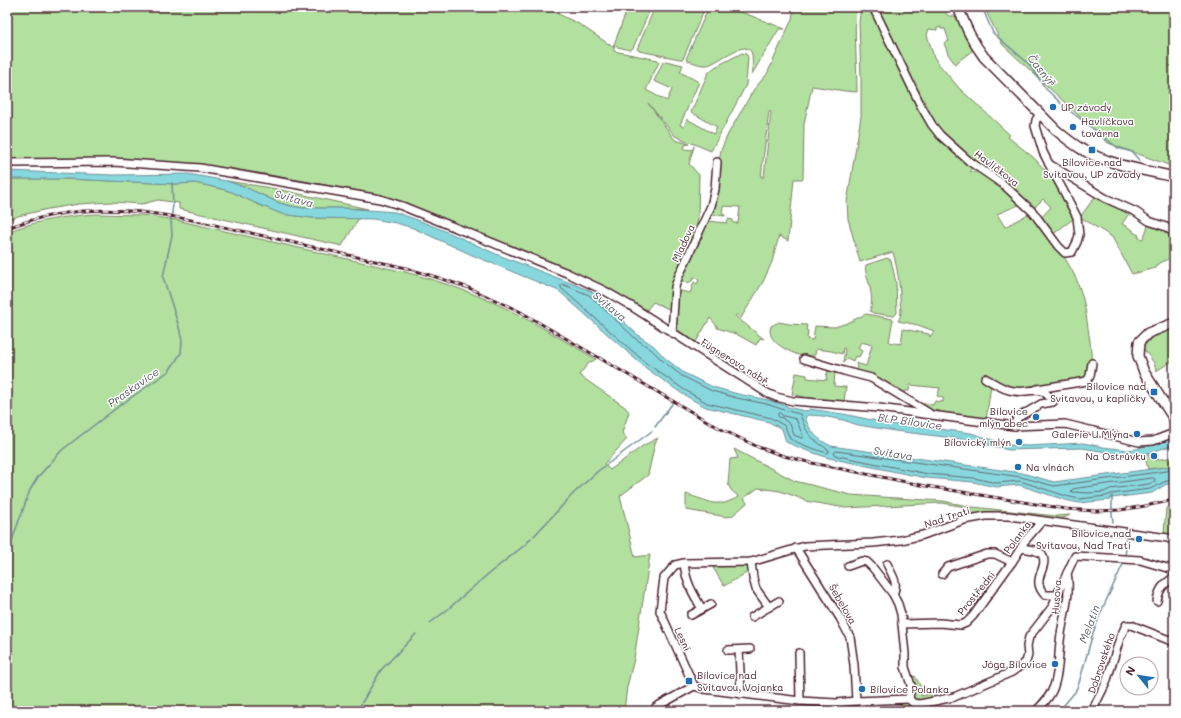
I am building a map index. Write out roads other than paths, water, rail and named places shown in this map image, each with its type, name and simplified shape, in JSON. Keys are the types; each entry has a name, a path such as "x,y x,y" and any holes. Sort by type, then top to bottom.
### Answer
{"main road":[{"path":"958,7 974,44 984,57 1056,130 1083,150 1111,162 1174,178"},
{"path":"1174,323 1148,333 1139,342 1138,356 1144,372 1174,419"}],"street":[{"name":"Havlíčkova","path":"872,7 921,106 932,125 940,135 969,161 1004,185 1033,212 1058,246 1065,253 1072,252 1078,242 1078,217 1043,152 1036,130 1036,122 1040,114"},
{"name":"Fügnerovo nábř.","path":"7,163 114,162 200,168 380,199 402,206 567,273 595,286 631,306 767,393 776,397 798,402 879,408 1014,426 1065,424 1139,442 1152,441 1174,433"},
{"name":"Mladova","path":"672,333 675,288 688,255 711,206 715,189 718,162"},
{"path":"1049,164 1105,198 1136,212 1149,221 1166,227 1174,233"},
{"name":"Fügnerovo nábř.","path":"804,359 871,378 931,414"},
{"path":"985,378 996,385 1013,391 1027,391 1087,381 1090,376 1092,363"},
{"path":"1014,426 1017,418 1041,404 1053,402 1048,395 1037,389"},
{"name":"Nad Tratí","path":"684,563 751,562 805,546 873,543 901,540 923,535 964,520 986,516 1009,516 1168,538 1174,541"},
{"name":"Polanka","path":"942,574 948,567 988,554 995,554 1012,562 1024,542 1042,521"},
{"name":"Šebelova","path":"796,548 840,618 850,637 854,665 856,700"},
{"path":"1021,548 1034,550 1042,554 1044,560 1038,580 1040,590 1045,595 1057,595"},
{"name":"Husova","path":"1036,711 1050,695 1054,687 1061,634 1067,604 1067,573 1075,556 1140,560 1174,570"},
{"path":"848,566 859,561 867,562 893,594 901,614 906,667 911,685 909,699"},
{"path":"751,562 756,589 769,607"},
{"name":"Prostřední","path":"902,624 940,623 962,625 966,623 973,616 1012,562"},
{"path":"684,563 685,576 691,591 702,609"},
{"name":"Lesní","path":"684,563 676,565 664,578 660,611 694,686"},
{"path":"887,564 896,582 896,589 893,594"},
{"path":"656,707 694,686 704,689 800,702 836,703 856,700 909,699 913,703 920,704 954,697 1012,672 1026,662 1028,656 1027,646 1029,637 1053,606 1067,573"},
{"path":"1158,601 1161,588 1165,583 1174,578"},
{"path":"752,617 779,601"},
{"path":"691,615 711,604"},
{"name":"Dobrovského","path":"1092,711 1106,683 1120,638 1126,625 1131,625 1174,642"},
{"path":"728,650 750,649"},
{"path":"739,650 741,694"},
{"path":"800,653 800,702"}],"water":[{"path":"7,171 113,175 188,174 227,181 247,188 279,203 291,206 303,208 343,208 395,212 591,291 639,336 654,346 665,358 684,373 713,387 768,400 787,407 805,411 810,409 896,425 971,433 1009,445 1028,446 1083,443 1127,450 1137,449 1142,446 1174,438 1174,445 1141,455 1113,453 1082,448 1008,450 970,440 858,425 843,420 822,416 809,415 805,417 809,427 815,434 822,441 831,446 1022,473 1054,482 1174,466 1174,482 1165,485 1152,493 1110,498 1110,500 1079,503 1019,485 996,487 973,482 927,478 829,458 786,442 782,429 769,422 706,407 681,393 643,366 559,291 472,255 413,228 373,219 312,218 282,214 232,192 195,183 176,184 67,179 7,179"}],"waterway":[{"name":"Časnýř","path":"982,7 993,33 1029,64 1046,89 1066,108 1118,148 1132,152 1140,161"},
{"name":"Praskavice","path":"7,554 30,490 38,477 62,450 119,406 169,371 181,353 182,341 179,327 163,277 172,235 172,183"},
{"path":"655,427 672,404"},
{"path":"534,536 574,493 598,471 652,431"},
{"name":"Melatín","path":"1112,496 1113,522"},
{"path":"430,623 526,544 531,538"},
{"name":"Melatín","path":"1125,539 1125,556"},
{"name":"Melatín","path":"1059,711 1075,692 1079,683 1100,614 1124,562"},
{"path":"357,711 381,670 416,634"}],"railway":[{"path":"7,228 39,218 70,212 101,210 131,211 192,220 406,268 469,288 519,311 719,428 758,447 784,456 926,486 1066,509 1096,511 1120,510 1174,500"}],"place":[{"name":"UP závody","path":"1053,107"},
{"name":"Havlíčkova továrna","path":"1073,127"},
{"name":"Bílovice nad Svitavou, UP závody","path":"1092,150"},
{"name":"Bílovice nad Svitavou, u kapličky","path":"1154,392"},
{"name":"Bílovice mlýn obec","path":"1036,417"},
{"name":"Galerie U Mlýna","path":"1137,434"},
{"name":"Bílovický mlýn","path":"1019,442"},
{"name":"Na Ostrůvku","path":"1154,456"},
{"name":"Na vlnách","path":"1018,467"},
{"name":"Bílovice nad Svitavou, Nad Tratí","path":"1139,539"},
{"name":"Jóga Bílovice","path":"1055,664"},
{"name":"Bílovice nad Svitavou, Vojanka","path":"689,681"},
{"name":"Bílovice Polanka","path":"862,689"}],"water label":[{"name":"Svitava","path":"294,198"},
{"name":"Svitava","path":"610,306"},
{"name":"BLP Bílovice","path":"910,421"},
{"name":"Svitava","path":"893,453"}]}
